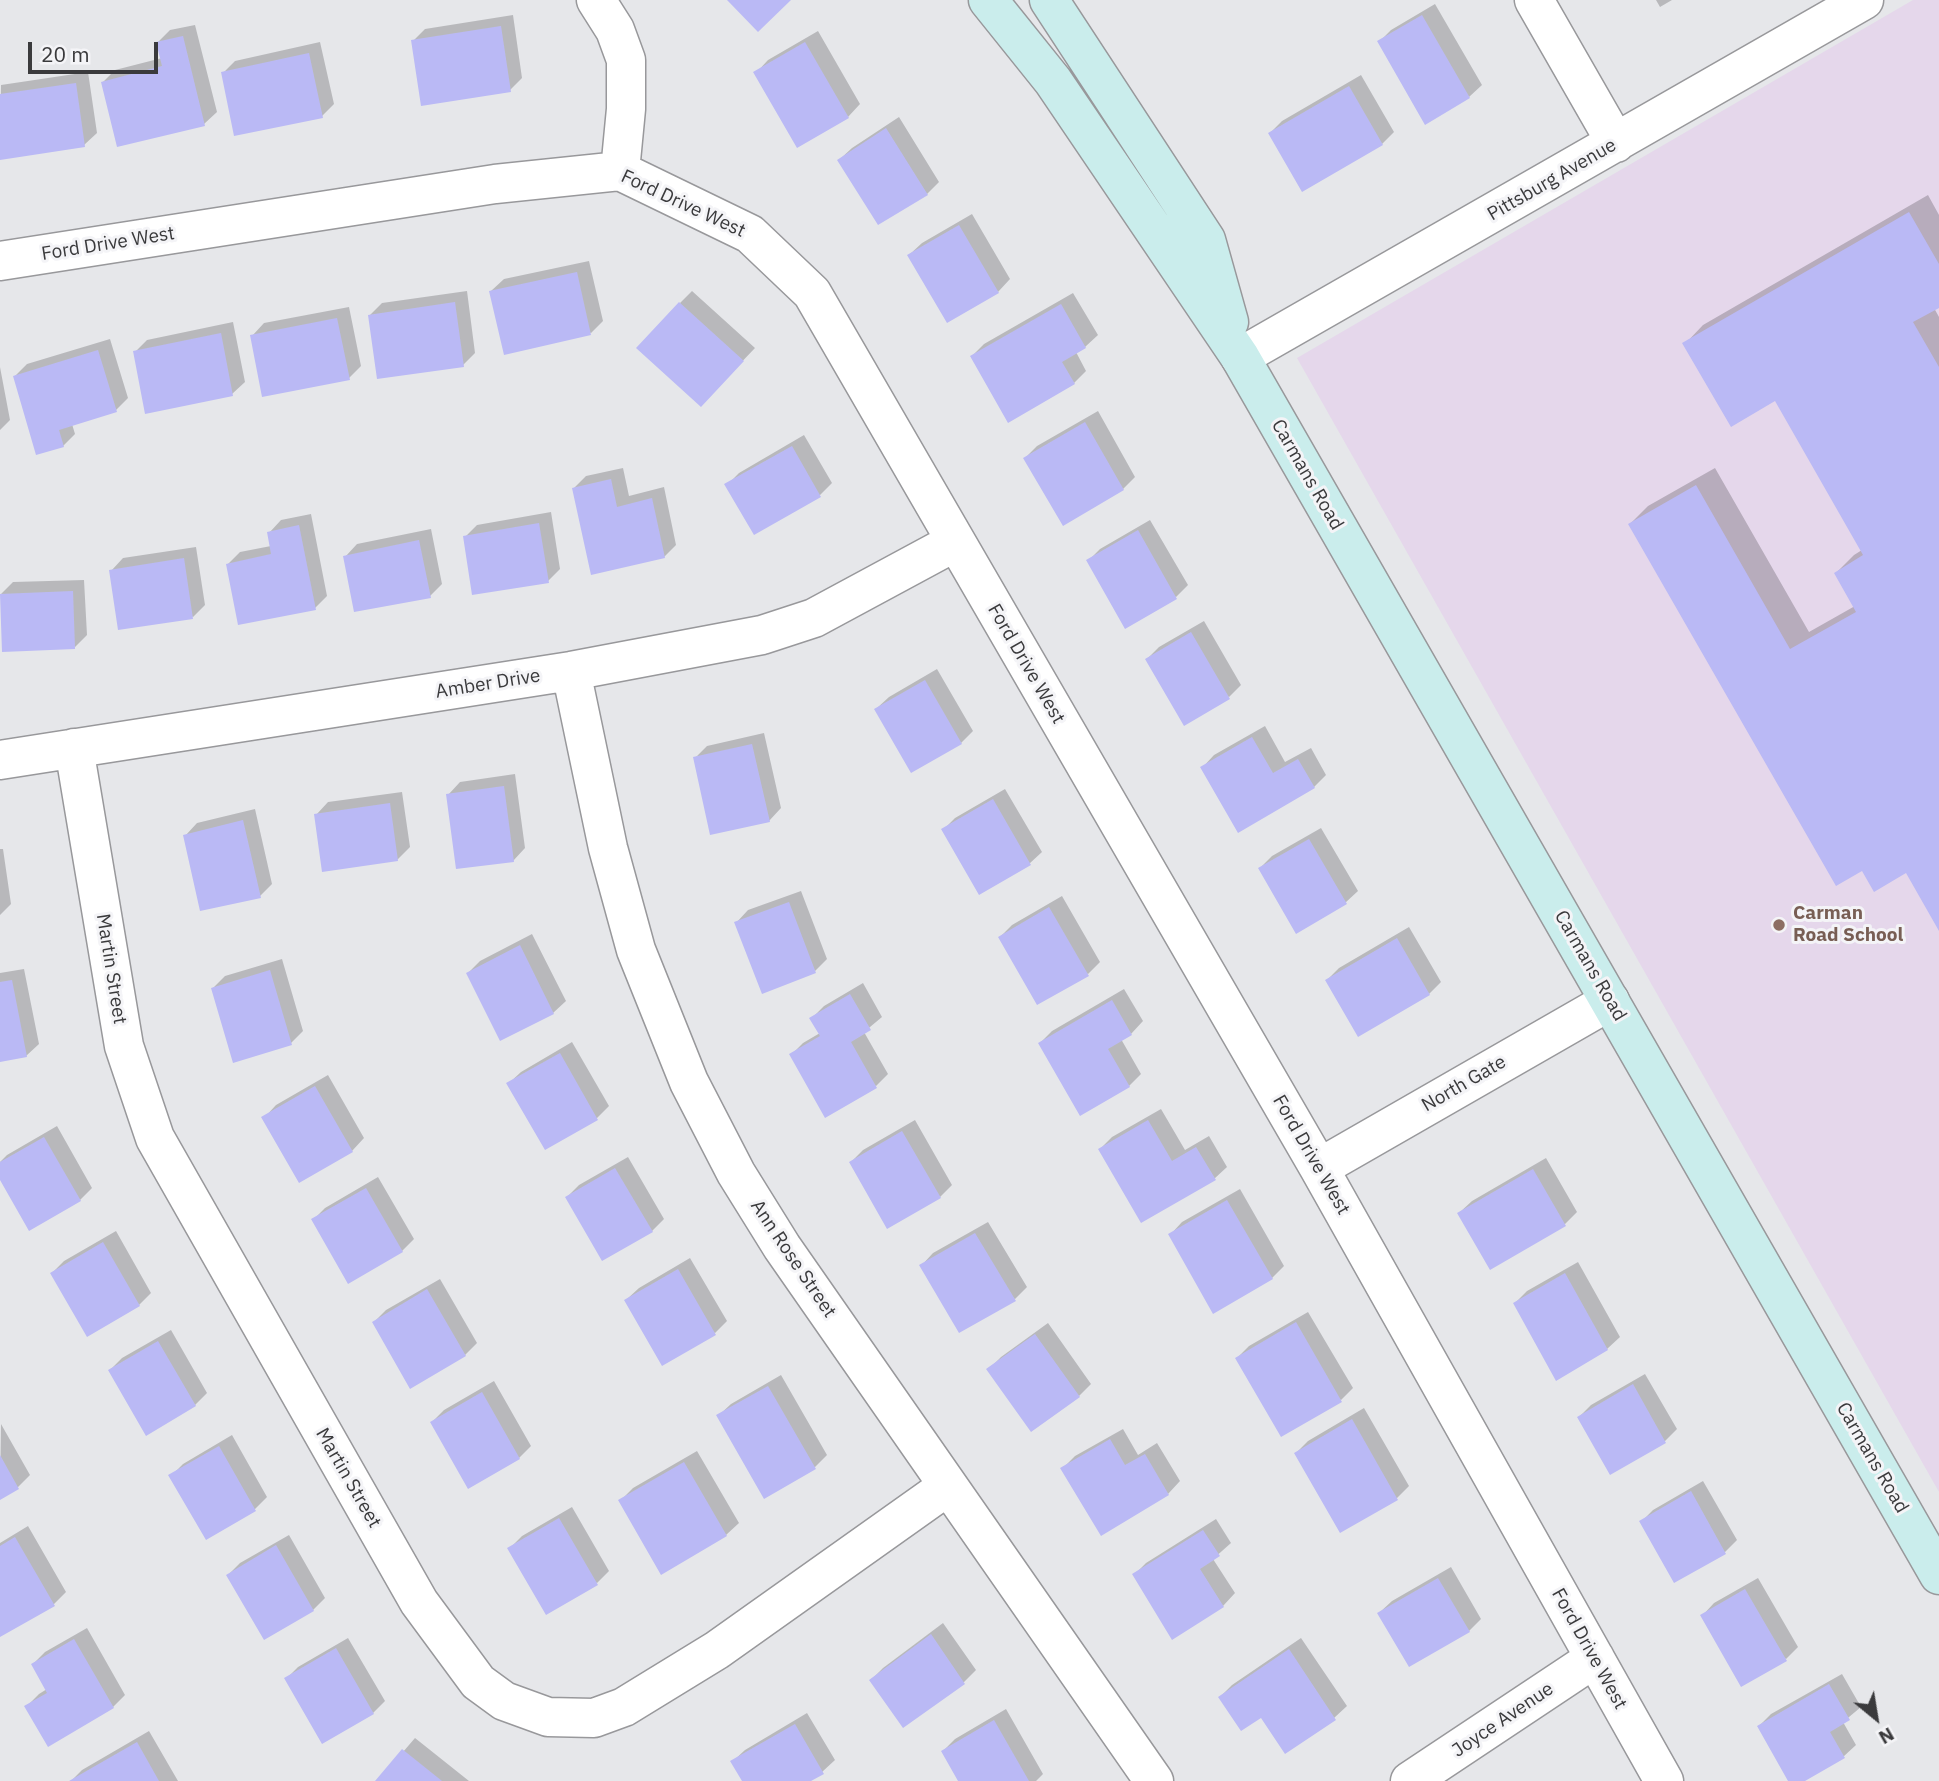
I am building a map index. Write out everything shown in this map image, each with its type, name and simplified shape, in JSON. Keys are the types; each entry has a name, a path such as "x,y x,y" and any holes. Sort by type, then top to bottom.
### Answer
{"street":[{"path":"596,0 615,30 626,60 626,109 620,171"},
{"name":"Carmans Road","path":"988,0 1053,80 1240,357 1939,1575"},
{"name":"Carmans Road","path":"1049,0 1206,240 1240,357"},
{"path":"1534,0 1616,143"},
{"name":"Pittsburg Avenue","path":"1240,357 1864,0"},
{"name":"Ford Drive West","path":"0,261 495,184 620,171 750,234 812,293 1319,1168 1664,1781"},
{"name":"Amber Drive","path":"0,760 571,671 762,635 814,618 956,542"},
{"name":"Ann Rose Street","path":"571,671 608,848 636,950 689,1082 736,1173 782,1247 1154,1781"},
{"name":"Martin Street","path":"74,748 124,1046 155,1138 419,1602 478,1682 504,1701 548,1717 594,1718 624,1707 717,1650 948,1486"},
{"name":"North Gate","path":"1319,1168 1610,1001"},
{"name":"Joyce Avenue","path":"1410,1781 1595,1658"}],"shaded area":[{"name":"Carman Road School","path":"1913,0 1939,0 1939,1492 1297,358"}],"building":[{"path":"727,0 791,0 758,32"},
{"path":"1422,15 1470,98 1425,125 1377,41"},
{"path":"501,26 511,92 421,106 411,40"},
{"path":"183,36 205,126 117,147 101,82 162,66 156,42"},
{"path":"805,42 849,118 797,148 753,72"},
{"path":"309,53 323,118 234,136 221,72"},
{"path":"76,83 85,147 0,160 0,94"},
{"path":"1349,86 1383,145 1302,192 1268,133"},
{"path":"886,128 928,195 878,225 837,160"},
{"path":"1909,212 1939,264 1939,308 1913,322 1939,367 1939,931 1906,873 1874,892 1862,871 1836,886 1628,524 1696,485 1790,649 1856,612 1834,573 1863,555 1775,401 1731,427 1682,343"},
{"path":"959,225 999,293 947,323 907,255"},
{"path":"577,272 591,335 504,355 489,291"},
{"path":"455,302 464,367 377,379 368,315"},
{"path":"679,302 744,361 701,407 636,348"},
{"path":"1061,304 1086,348 1062,362 1075,384 1008,423 970,356"},
{"path":"337,318 350,380 262,397 250,335"},
{"path":"221,333 233,396 145,414 133,351"},
{"path":"98,350 117,412 59,430 64,447 36,455 13,376"},
{"path":"1085,422 1124,490 1063,526 1023,458"},
{"path":"792,446 821,497 754,535 724,484"},
{"path":"611,479 617,507 652,498 665,558 591,575 572,488"},
{"path":"539,523 549,583 472,595 463,536"},
{"path":"299,525 316,610 238,625 226,564 271,554 267,532"},
{"path":"1138,530 1177,599 1125,629 1086,560"},
{"path":"419,540 431,598 354,612 343,556"},
{"path":"184,558 193,619 118,630 109,570"},
{"path":"73,591 75,649 2,652 0,594"},
{"path":"1191,632 1230,699 1184,726 1145,659"},
{"path":"925,680 962,744 911,773 874,709"},
{"path":"1252,737 1273,773 1298,759 1315,788 1238,833 1200,767"},
{"path":"752,744 770,822 710,835 693,757"},
{"path":"504,786 514,862 456,869 446,794"},
{"path":"993,799 1031,865 979,895 941,829"},
{"path":"390,803 398,861 322,872 314,814"},
{"path":"243,820 261,898 200,911 183,835"},
{"path":"1309,839 1347,904 1296,934 1258,868"},
{"path":"789,902 816,973 762,994 734,922"},
{"path":"1049,907 1089,976 1037,1005 998,937"},
{"path":"1397,938 1430,995 1358,1037 1325,980"},
{"path":"520,945 554,1014 500,1041 466,973"},
{"path":"270,970 292,1045 233,1063 211,988"},
{"path":"12,980 27,1057 0,1062 0,982"},
{"path":"850,994 871,1030 851,1042 877,1088 825,1118 789,1054 820,1036 809,1018"},
{"path":"1112,1000 1132,1035 1108,1049 1130,1087 1080,1116 1038,1043"},
{"path":"560,1053 598,1120 545,1150 506,1083"},
{"path":"315,1086 353,1152 299,1183 261,1117"},
{"path":"1148,1120 1172,1161 1196,1147 1216,1180 1141,1223 1098,1149"},
{"path":"902,1131 941,1198 887,1229 849,1162"},
{"path":"44,1137 81,1201 29,1231 0,1180 0,1162"},
{"path":"615,1168 653,1232 602,1261 565,1197"},
{"path":"1533,1169 1566,1226 1490,1270 1457,1213"},
{"path":"366,1188 403,1252 348,1284 311,1219"},
{"path":"1227,1200 1273,1279 1213,1314 1168,1234"},
{"path":"975,1233 1016,1301 959,1333 919,1265"},
{"path":"103,1242 140,1306 87,1337 50,1273"},
{"path":"678,1269 716,1335 662,1366 624,1300"},
{"path":"1565,1273 1608,1350 1556,1381 1513,1303"},
{"path":"427,1289 466,1356 410,1389 372,1322"},
{"path":"1296,1322 1342,1402 1281,1437 1235,1358"},
{"path":"1035,1334 1080,1397 1031,1432 986,1369"},
{"path":"158,1341 196,1406 146,1436 108,1370"},
{"path":"1633,1384 1666,1443 1610,1475 1577,1417"},
{"path":"768,1386 816,1469 764,1499 716,1415"},
{"path":"482,1392 520,1459 468,1489 430,1422"},
{"path":"1352,1419 1398,1500 1340,1533 1294,1453"},
{"path":"1110,1439 1125,1465 1145,1454 1169,1495 1101,1536 1060,1468"},
{"path":"219,1446 256,1511 206,1540 168,1475"},
{"path":"0,1455 19,1489 0,1500"},
{"path":"684,1462 727,1536 661,1575 618,1500"},
{"path":"1691,1491 1726,1554 1674,1583 1639,1521"},
{"path":"559,1518 598,1585 546,1615 507,1548"},
{"path":"1203,1530 1220,1556 1200,1569 1224,1607 1172,1640 1132,1574"},
{"path":"15,1537 55,1606 0,1637 0,1546"},
{"path":"276,1545 314,1611 264,1640 226,1575"},
{"path":"1438,1578 1470,1632 1409,1667 1377,1613"},
{"path":"1745,1589 1787,1661 1741,1687 1700,1615"},
{"path":"931,1634 965,1684 903,1728 869,1680"},
{"path":"74,1639 114,1708 48,1747 24,1706 47,1693 31,1664"},
{"path":"336,1648 374,1714 322,1744 284,1678"},
{"path":"1289,1649 1336,1720 1285,1754 1261,1718 1241,1731 1218,1697"},
{"path":"1829,1684 1850,1720 1830,1732 1845,1758 1805,1781 1788,1781 1757,1726"},
{"path":"994,1720 1029,1781 958,1781 941,1751"},
{"path":"795,1724 824,1774 811,1781 742,1781 730,1761"},
{"path":"137,1742 159,1781 69,1781"},
{"path":"402,1749 442,1781 375,1781"}],"place":[{"name":"Carman Road School","path":"1779,925"}]}
